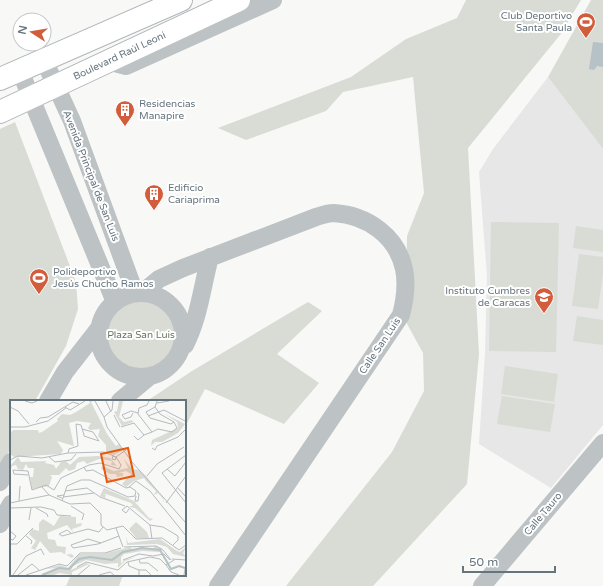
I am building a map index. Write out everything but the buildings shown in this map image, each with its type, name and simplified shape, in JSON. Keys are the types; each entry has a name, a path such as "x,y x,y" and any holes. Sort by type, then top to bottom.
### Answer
{"main road":[{"path":"0,79 181,0"},
{"name":"Boulevard Raúl Leoni","path":"0,112 239,0"}],"street":[{"path":"107,61 126,66 273,0"},
{"name":"Avenida Principal de San Luis","path":"44,60 72,121 139,293"},
{"path":"20,70 115,302"},
{"name":"Calle San Luis","path":"139,293 159,279 210,257 316,216 333,213 359,217 378,228 396,247 404,270 406,285 401,315 218,586"},
{"path":"179,351 185,345 196,315 210,257"},
{"path":"121,400 150,376 167,367 174,360 182,344 182,327 176,312 171,306 158,297 139,293 128,295 115,302 105,313 100,327 99,336 101,345 109,361 115,368 132,376 150,376"},
{"path":"49,400 65,372 100,327"},
{"name":"Calle Tauro","path":"482,586 603,443"},
{"path":"0,482 10,464"},
{"path":"0,524 10,506"}],"shaded area":[{"path":"593,42 603,43 603,67 597,66 594,70 589,69"},
{"name":"Instituto Cumbres de Caracas","path":"548,77 603,149 603,425 551,488 479,444 485,353 487,276 479,172 493,149"}],"green space":[{"path":"466,0 581,0 560,35 468,148 479,354 467,484 373,586 286,586 392,452 424,391 423,353 406,322 407,236 424,193 413,77 343,92 326,111 246,140 218,128 351,77 406,39 457,18"},
{"name":"Club Deportivo Santa Paula","path":"591,0 603,0 603,149 548,77"},
{"name":"Polideportivo Jesús Chucho Ramos","path":"15,122 76,282 78,309 66,346 36,400 10,400 10,449 0,469 0,129"},
{"path":"491,222 559,223 556,352 489,351"},
{"path":"576,226 603,230 603,252 573,248"},
{"path":"579,254 603,257 603,274 598,309 572,306"},
{"name":"Plaza San Luis","path":"133,294 149,294 164,301 175,312 182,327 182,343 179,351 170,364 157,373 149,376 133,376 118,369 107,358 100,343 100,327 107,312 118,301"},
{"path":"308,302 322,311 277,354 319,383 284,424 205,389 186,425 186,400 148,400 192,371"},
{"path":"577,316 603,320 603,345 573,341"},
{"path":"505,366 558,374 554,402 501,394"},
{"path":"502,396 555,404 550,432 497,424"},
{"path":"71,576 123,576 119,586 66,586"}],"place":[{"name":"Club Deportivo Santa Paula","path":"586,39"},
{"name":"Residencias Manapire","path":"125,127"},
{"name":"Edificio Cariaprima","path":"154,211"},
{"name":"Polideportivo Jesús Chucho Ramos","path":"39,295"},
{"name":"Instituto Cumbres de Caracas","path":"544,314"}]}
